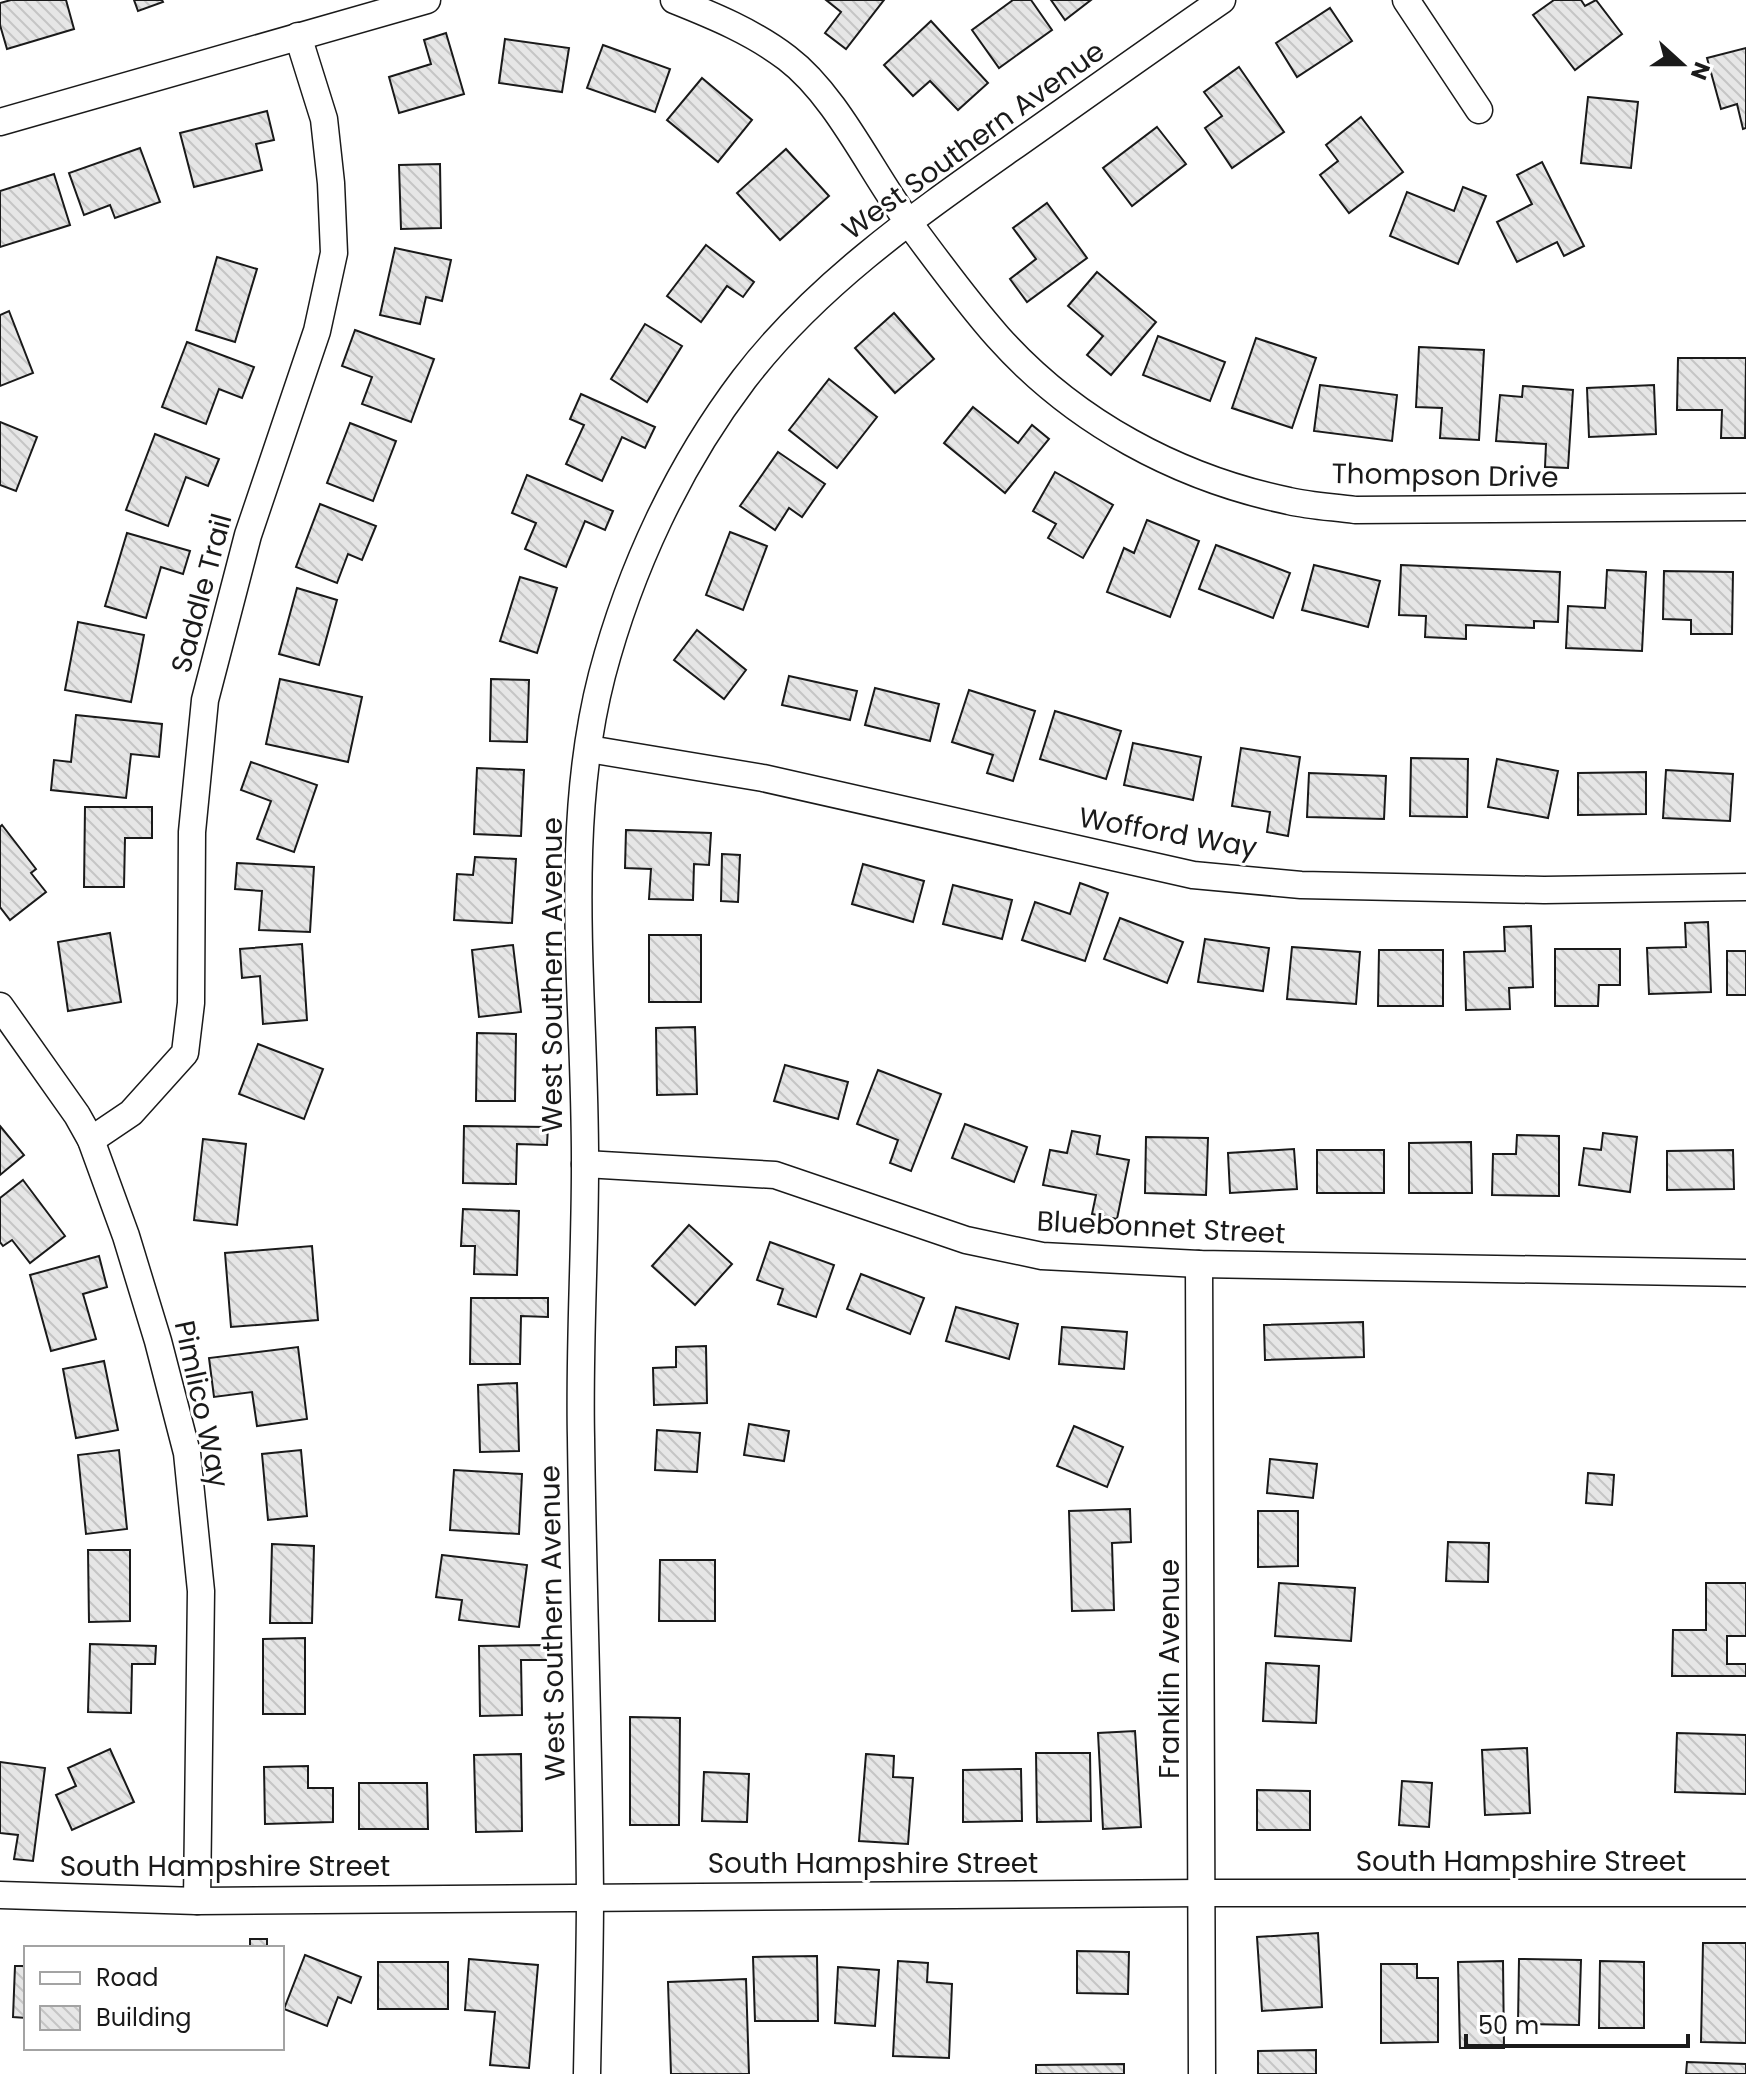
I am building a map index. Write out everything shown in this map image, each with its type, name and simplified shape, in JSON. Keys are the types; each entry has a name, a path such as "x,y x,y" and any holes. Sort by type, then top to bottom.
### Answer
{"street":[{"path":"0,122 427,0"},
{"name":"Thompson Drive","path":"674,0 750,33 789,60 823,94 908,221 998,337 1046,383 1124,440 1179,468 1224,484 1290,501 1355,510 1746,507"},
{"name":"West Southern Avenue","path":"587,2074 590,1897 580,1431 585,1164 579,853 589,749 601,677 644,553 690,459 744,380 775,342 807,308 908,221 1222,0"},
{"path":"1406,0 1479,110"},
{"name":"Saddle Trail","path":"91,1140 131,1113 185,1053 191,1003 192,832 205,700 248,535 317,331 334,253 324,119 298,36"},
{"name":"Wofford Way","path":"589,749 763,778 1193,875 1301,885 1529,890 1746,887"},
{"name":"Pimlico Way","path":"0,1006 91,1140 126,1236 187,1453 201,1591 197,1901"},
{"name":"Bluebonnet Street","path":"585,1164 775,1175 966,1240 1042,1256 1199,1264 1746,1273"},
{"name":"Franklin Avenue","path":"1199,1264 1202,2074"},
{"name":"South Hampshire Street","path":"0,1895 197,1901 1202,1893 1746,1893"}],"building":[{"path":"11,0 66,0 74,29 7,49 0,25 0,3"},
{"path":"134,0 162,0 163,2 138,11"},
{"path":"826,0 884,0 846,49 825,33 841,12"},
{"path":"1013,0 1031,0 1052,30 999,68 972,30"},
{"path":"1051,0 1091,0 1065,20"},
{"path":"1554,0 1581,0 1585,6 1596,0 1622,34 1575,70 1533,15"},
{"path":"1330,8 1352,41 1297,77 1276,43"},
{"path":"931,21 988,83 958,110 930,81 913,96 884,65"},
{"path":"446,33 464,94 399,113 389,77 431,64 424,40"},
{"path":"505,39 569,48 562,92 499,83"},
{"path":"603,45 670,69 655,112 587,88"},
{"path":"1746,48 1746,128 1743,129 1737,104 1721,109 1707,58"},
{"path":"1239,67 1284,132 1232,168 1205,128 1222,116 1204,92"},
{"path":"702,78 752,120 718,162 667,120"},
{"path":"1588,97 1638,102 1631,168 1581,163"},
{"path":"267,111 274,140 256,144 262,170 194,187 180,133"},
{"path":"1361,117 1403,172 1349,213 1320,175 1338,161 1326,145"},
{"path":"1157,127 1186,164 1132,206 1103,168"},
{"path":"140,148 160,202 115,218 110,205 84,215 69,173"},
{"path":"786,149 829,196 780,240 737,193"},
{"path":"1542,162 1584,246 1564,256 1557,242 1517,262 1497,222 1532,204 1517,175"},
{"path":"440,164 441,228 401,229 399,165"},
{"path":"54,174 70,225 0,247 0,191"},
{"path":"1463,187 1486,196 1458,264 1390,236 1407,192 1454,211"},
{"path":"1047,203 1087,258 1027,302 1010,279 1036,259 1013,228"},
{"path":"706,245 754,282 743,297 727,286 701,322 667,296"},
{"path":"395,248 451,260 442,301 426,297 420,324 380,315"},
{"path":"217,257 257,269 235,342 196,330"},
{"path":"1097,272 1156,322 1111,375 1087,355 1103,336 1068,306"},
{"path":"9,311 33,373 0,386 0,315"},
{"path":"894,313 934,359 895,393 855,348"},
{"path":"645,324 682,346 647,402 611,379"},
{"path":"355,330 434,359 411,422 362,404 372,377 342,366"},
{"path":"1158,336 1225,362 1210,401 1143,375"},
{"path":"1256,338 1316,358 1292,428 1232,408"},
{"path":"187,342 254,367 242,398 219,389 206,424 162,407"},
{"path":"1419,347 1484,350 1479,440 1440,438 1442,408 1416,407"},
{"path":"1678,358 1746,358 1745,438 1721,438 1722,410 1677,410"},
{"path":"829,379 877,417 837,468 789,430"},
{"path":"1320,385 1397,395 1392,441 1314,431"},
{"path":"1654,385 1656,434 1589,437 1587,388"},
{"path":"1523,386 1573,390 1568,468 1545,467 1546,444 1496,441 1500,395 1522,397"},
{"path":"581,394 655,427 645,448 622,437 602,481 566,464 584,425 570,419"},
{"path":"973,407 1018,443 1032,425 1049,439 1005,493 944,443"},
{"path":"0,422 37,437 16,491 0,485"},
{"path":"350,423 396,441 373,501 327,483"},
{"path":"155,434 219,459 208,486 186,477 168,526 126,510"},
{"path":"778,452 825,484 802,517 789,508 775,530 740,506"},
{"path":"1055,472 1113,505 1083,558 1048,538 1056,524 1033,511"},
{"path":"527,475 613,511 605,530 585,521 566,567 525,549 536,523 512,513"},
{"path":"320,504 376,526 362,560 348,554 337,583 296,567"},
{"path":"1147,520 1199,541 1170,617 1107,592 1124,548 1134,553"},
{"path":"730,532 767,546 743,610 706,595"},
{"path":"127,533 190,551 183,574 161,567 146,618 105,606"},
{"path":"1216,545 1290,573 1273,618 1199,589"},
{"path":"1314,565 1380,581 1368,627 1302,610"},
{"path":"1401,565 1560,572 1558,622 1534,621 1534,628 1466,625 1466,639 1425,637 1426,616 1399,615"},
{"path":"1607,570 1646,572 1642,651 1566,648 1568,606 1605,608"},
{"path":"1664,571 1733,572 1732,634 1691,634 1691,620 1663,619"},
{"path":"520,577 557,588 537,653 500,641"},
{"path":"297,588 337,600 319,665 279,654"},
{"path":"78,622 144,635 131,702 65,690"},
{"path":"697,630 746,670 724,699 674,660"},
{"path":"789,676 857,691 850,720 782,705"},
{"path":"280,679 362,697 348,762 266,744"},
{"path":"491,679 529,680 527,742 490,741"},
{"path":"875,688 939,704 930,741 865,725"},
{"path":"969,690 1035,711 1013,781 987,773 993,755 952,742"},
{"path":"1055,711 1121,731 1106,779 1040,759"},
{"path":"76,715 162,724 159,757 131,754 126,798 51,790 54,760 71,762"},
{"path":"1133,743 1201,757 1193,800 1124,785"},
{"path":"1241,748 1300,757 1288,836 1267,832 1270,812 1232,806"},
{"path":"1411,758 1468,759 1467,817 1410,816"},
{"path":"1497,759 1558,771 1548,818 1488,807"},
{"path":"251,762 317,785 294,852 257,839 271,801 241,790"},
{"path":"477,768 524,770 521,836 474,834"},
{"path":"1666,770 1733,774 1730,821 1663,818"},
{"path":"1646,772 1646,814 1578,815 1578,773"},
{"path":"1309,773 1386,776 1384,819 1307,817"},
{"path":"85,807 152,807 152,838 125,838 124,887 84,887"},
{"path":"2,825 36,869 31,873 46,892 10,920 0,907"},
{"path":"626,830 711,833 709,865 694,864 693,900 649,899 651,869 625,868"},
{"path":"722,854 740,855 738,902 721,901"},
{"path":"475,857 516,859 512,923 454,920 457,874 473,875"},
{"path":"237,863 314,867 310,932 259,930 262,891 235,889"},
{"path":"863,864 924,881 913,922 852,904"},
{"path":"1080,883 1108,893 1085,961 1022,940 1035,902 1070,914"},
{"path":"953,885 1012,900 1002,939 943,924"},
{"path":"1120,918 1183,942 1167,983 1104,959"},
{"path":"1708,922 1711,992 1649,994 1647,948 1686,947 1685,923"},
{"path":"1531,926 1533,987 1509,988 1510,1009 1466,1010 1464,952 1505,951 1504,927"},
{"path":"110,933 121,1002 68,1011 58,942"},
{"path":"649,935 701,935 701,1002 649,1002"},
{"path":"1205,939 1269,948 1263,991 1198,982"},
{"path":"302,944 307,1020 263,1024 260,976 242,978 240,949"},
{"path":"513,945 521,1012 479,1017 472,950"},
{"path":"1292,947 1360,952 1356,1004 1287,999"},
{"path":"1555,949 1620,949 1620,985 1599,985 1598,1006 1555,1006"},
{"path":"1379,950 1443,950 1443,1006 1378,1006"},
{"path":"1727,951 1746,951 1746,995 1727,995"},
{"path":"695,1027 697,1094 657,1095 656,1028"},
{"path":"477,1033 516,1034 515,1101 476,1101"},
{"path":"258,1044 323,1069 304,1119 239,1094"},
{"path":"785,1065 848,1082 838,1119 774,1101"},
{"path":"878,1070 941,1094 911,1171 890,1163 898,1140 857,1124"},
{"path":"965,1124 1027,1147 1014,1182 952,1158"},
{"path":"0,1126 24,1155 0,1175"},
{"path":"464,1126 548,1127 547,1145 517,1144 516,1184 463,1183"},
{"path":"1072,1131 1100,1136 1097,1154 1129,1160 1117,1219 1092,1214 1096,1195 1043,1185 1050,1150 1067,1153"},
{"path":"1603,1133 1637,1137 1630,1192 1579,1185 1584,1148 1601,1150"},
{"path":"1517,1135 1559,1136 1559,1196 1492,1195 1493,1154 1516,1154"},
{"path":"1146,1137 1208,1138 1206,1195 1145,1193"},
{"path":"203,1139 246,1144 237,1225 194,1220"},
{"path":"1471,1142 1472,1193 1409,1193 1409,1143"},
{"path":"1294,1149 1297,1189 1230,1193 1228,1153"},
{"path":"1317,1150 1384,1150 1384,1193 1317,1193"},
{"path":"1733,1150 1734,1189 1667,1190 1667,1151"},
{"path":"23,1180 65,1236 30,1263 12,1240 3,1246 0,1242 0,1198"},
{"path":"463,1209 519,1211 517,1275 474,1274 475,1246 461,1246"},
{"path":"689,1225 732,1264 695,1305 652,1266"},
{"path":"770,1242 834,1265 816,1317 778,1304 783,1289 757,1280"},
{"path":"312,1246 318,1320 231,1327 225,1253"},
{"path":"99,1256 107,1287 83,1294 96,1339 51,1351 30,1275"},
{"path":"861,1274 924,1298 910,1334 847,1309"},
{"path":"471,1298 548,1298 548,1317 521,1316 520,1364 470,1364"},
{"path":"956,1307 1018,1324 1009,1359 946,1341"},
{"path":"1363,1322 1364,1357 1265,1360 1264,1325"},
{"path":"1062,1327 1127,1332 1124,1369 1059,1364"},
{"path":"706,1346 707,1403 654,1405 653,1368 676,1367 676,1347"},
{"path":"298,1347 307,1419 257,1426 252,1392 214,1397 209,1358"},
{"path":"104,1361 118,1430 76,1438 63,1369"},
{"path":"517,1383 519,1451 480,1452 478,1385"},
{"path":"749,1424 789,1431 784,1461 744,1455"},
{"path":"1074,1426 1123,1447 1107,1487 1057,1466"},
{"path":"657,1430 700,1433 697,1472 655,1470"},
{"path":"119,1450 127,1529 86,1534 78,1455"},
{"path":"301,1450 307,1516 268,1520 262,1454"},
{"path":"1270,1459 1317,1464 1313,1498 1267,1493"},
{"path":"454,1470 522,1474 519,1534 450,1530"},
{"path":"1588,1473 1614,1475 1612,1505 1586,1503"},
{"path":"1130,1509 1131,1542 1112,1543 1114,1610 1072,1611 1069,1511"},
{"path":"1258,1511 1298,1511 1298,1566 1258,1567"},
{"path":"1448,1542 1489,1543 1488,1582 1446,1581"},
{"path":"272,1544 314,1546 312,1623 270,1623"},
{"path":"88,1550 130,1550 130,1621 89,1622"},
{"path":"442,1555 527,1565 519,1627 459,1620 462,1600 436,1597"},
{"path":"660,1560 715,1560 715,1621 659,1621"},
{"path":"1279,1583 1355,1588 1351,1641 1275,1636"},
{"path":"1706,1583 1746,1583 1746,1636 1727,1636 1727,1664 1746,1664 1746,1676 1672,1676 1673,1630 1706,1630"},
{"path":"305,1638 305,1714 263,1714 263,1639"},
{"path":"90,1644 156,1646 155,1664 132,1664 131,1713 88,1712"},
{"path":"545,1645 546,1660 521,1660 522,1715 480,1716 479,1646"},
{"path":"1266,1663 1319,1666 1316,1723 1263,1721"},
{"path":"630,1717 680,1718 679,1825 630,1825"},
{"path":"1135,1731 1141,1827 1103,1829 1098,1733"},
{"path":"1677,1733 1746,1735 1746,1794 1675,1792"},
{"path":"1527,1748 1530,1813 1485,1815 1482,1750"},
{"path":"110,1749 134,1802 72,1830 56,1795 76,1786 68,1768"},
{"path":"1036,1753 1090,1753 1091,1821 1037,1822"},
{"path":"521,1754 522,1831 476,1832 474,1755"},
{"path":"866,1754 894,1756 893,1777 913,1778 908,1844 859,1841"},
{"path":"0,1762 45,1768 33,1861 14,1859 18,1835 0,1833"},
{"path":"308,1766 308,1788 333,1788 333,1822 265,1824 264,1767"},
{"path":"1021,1769 1022,1821 963,1822 963,1770"},
{"path":"704,1772 749,1774 747,1822 702,1821"},
{"path":"1402,1781 1432,1783 1429,1827 1399,1825"},
{"path":"359,1783 427,1783 428,1829 359,1829"},
{"path":"1257,1790 1310,1791 1310,1830 1257,1830"},
{"path":"1318,1933 1322,2007 1262,2011 1257,1937"},
{"path":"250,1939 267,1939 267,1946 250,1946"},
{"path":"1703,1943 1746,1943 1746,2043 1701,2042"},
{"path":"1077,1951 1129,1952 1128,1994 1077,1993"},
{"path":"305,1955 361,1977 351,2003 338,1997 327,2026 284,2009"},
{"path":"817,1956 818,2021 755,2021 753,1957"},
{"path":"469,1959 538,1965 529,2068 490,2065 495,2012 465,2010"},
{"path":"1519,1959 1581,1960 1579,2025 1518,2024"},
{"path":"898,1961 928,1963 927,1982 952,1984 949,2058 893,2056"},
{"path":"1503,1961 1504,2048 1460,2048 1458,1962"},
{"path":"1600,1961 1644,1962 1644,2028 1599,2028"},
{"path":"378,1962 448,1962 448,2009 378,2009"},
{"path":"1381,1964 1417,1964 1417,1978 1438,1978 1438,2042 1381,2043"},
{"path":"15,1966 24,1966 24,2018 13,2017"},
{"path":"838,1967 879,1970 875,2026 835,2023"},
{"path":"746,1979 749,2074 671,2074 668,1982"},
{"path":"1316,2050 1316,2074 1258,2074 1258,2051"},
{"path":"1687,2062 1746,2064 1746,2074 1686,2074"},
{"path":"1124,2064 1124,2074 1036,2074 1036,2065"}]}
